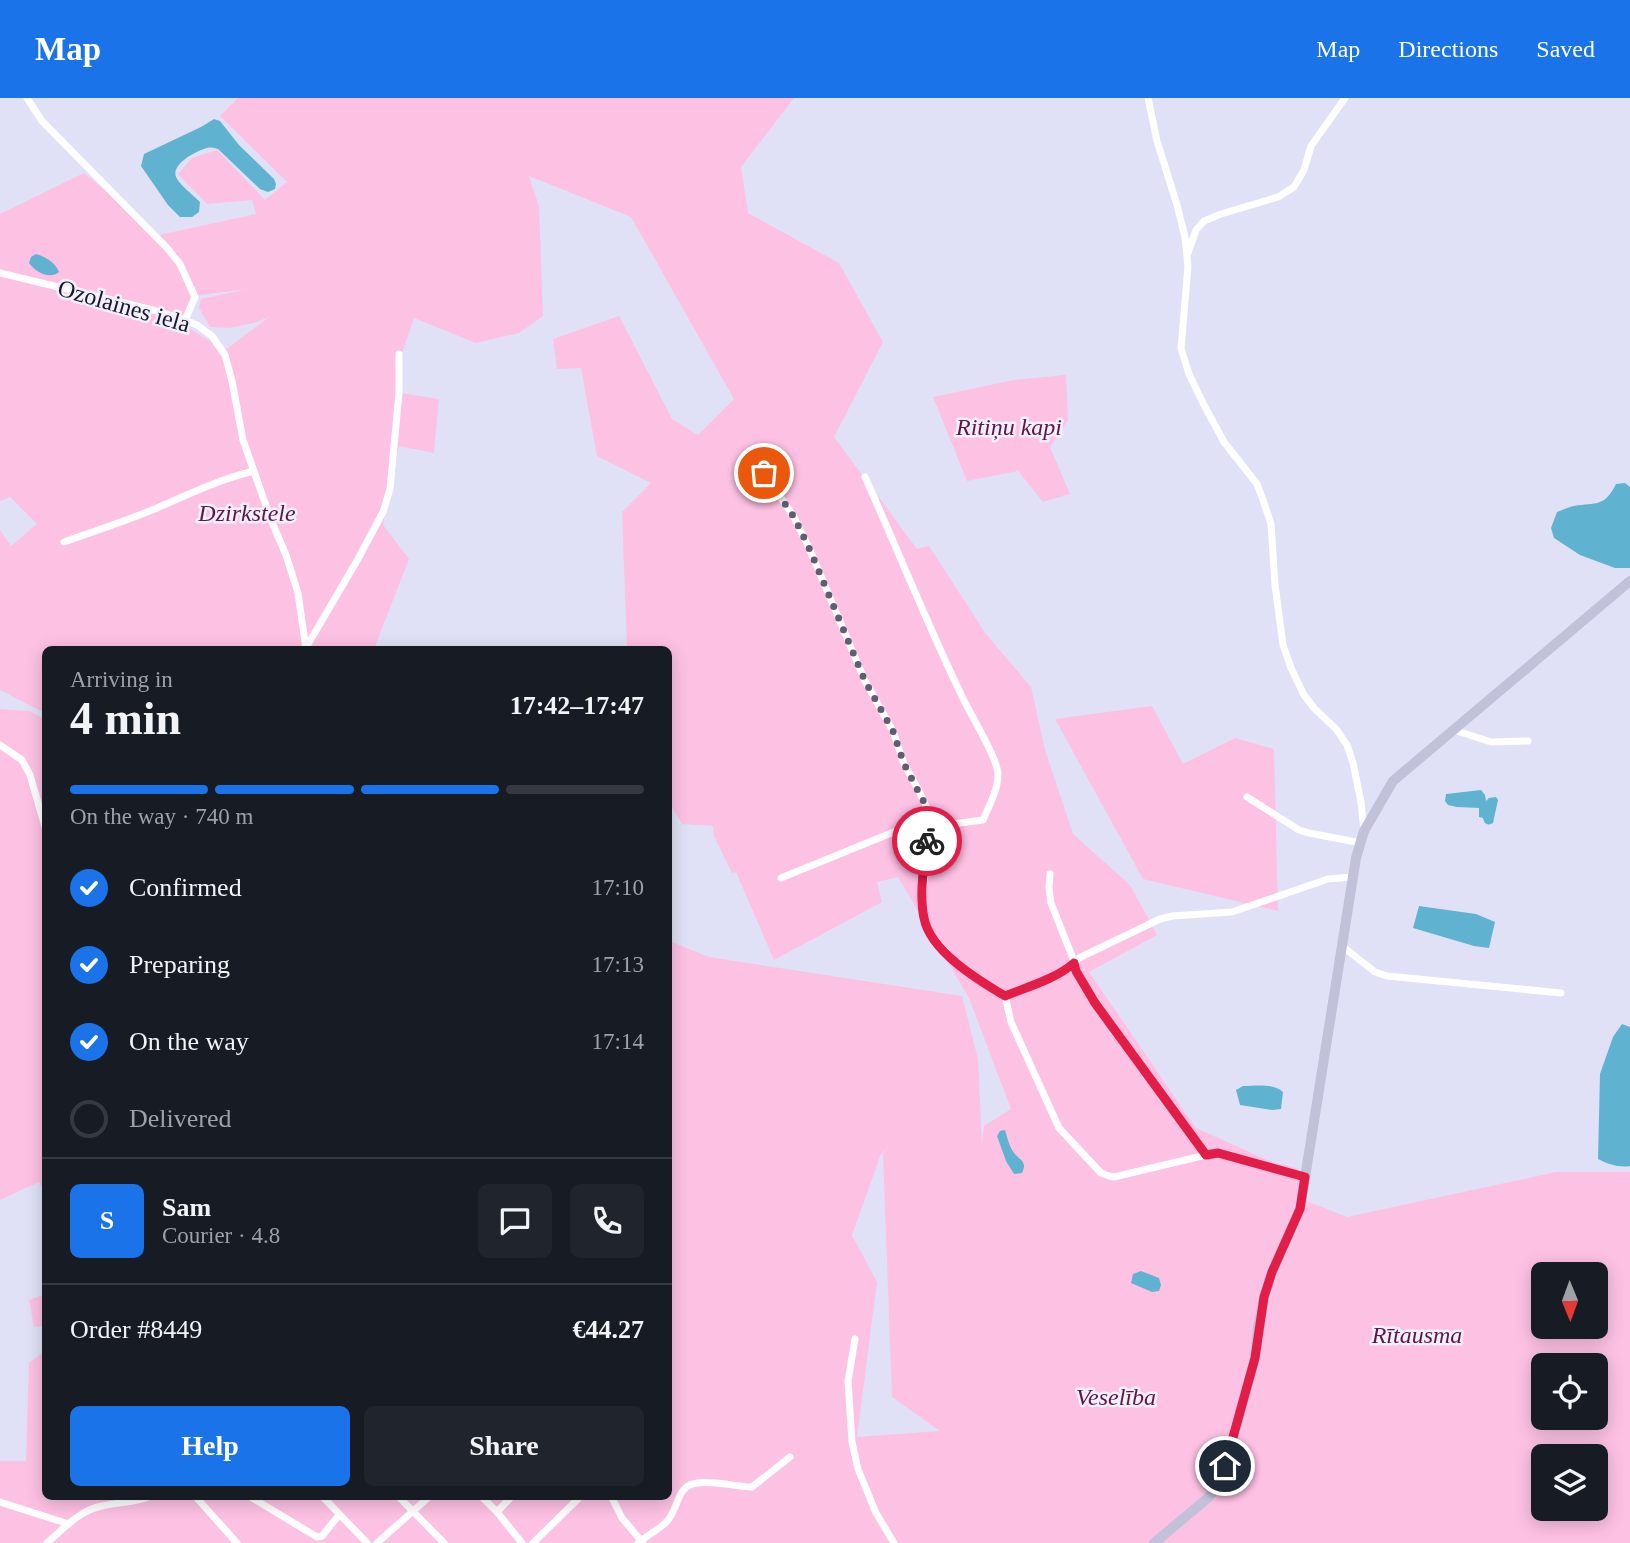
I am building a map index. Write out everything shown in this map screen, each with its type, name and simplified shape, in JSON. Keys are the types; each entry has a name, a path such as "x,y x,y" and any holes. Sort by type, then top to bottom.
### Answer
{"street":[{"path":"27,98 43,121 180,264 195,298 185,320"},
{"path":"1148,98 1157,141 1177,205 1187,256 1181,348 1189,374 1224,442 1257,484 1264,500 1270,524 1283,645 1304,695 1347,745 1361,802 1364,831"},
{"path":"1187,256 1196,230 1204,221 1278,197 1294,187 1304,170 1311,146 1345,98"},
{"name":"Ozolaines iela","path":"0,273 153,310 197,325 212,336 225,355 243,440 298,593 306,646"},
{"path":"307,646 383,512 390,489 399,393 399,354"},
{"path":"64,542 155,509 194,491 254,471"},
{"path":"764,473 794,517 865,681 893,731 904,764 926,806 929,827 923,895 924,919 931,935 958,965 1005,996 1011,1022 1059,1128 1101,1173 1114,1177 1218,1153 1305,1177"},
{"path":"781,878 906,827 983,820 994,794 998,775 995,762 934,636 865,477"},
{"path":"1154,1543 1209,1497 1223,1476 1255,1358 1264,1297 1300,1209 1356,858 1364,831 1393,780 1630,582"},
{"path":"1454,730 1491,742 1528,741"},
{"path":"0,745 22,760 30,775 42,816"},
{"path":"1247,797 1299,830 1361,843"},
{"path":"1361,802 1379,805"},
{"path":"1049,874 1051,903 1076,971 1095,1003 1206,1155"},
{"path":"1005,996 1045,980 1067,969 1079,958 1160,919 1232,912 1328,878 1353,877"},
{"path":"1342,946 1375,972 1387,976 1561,993"},
{"path":"855,1339 848,1381 852,1442 858,1469 876,1513 894,1543"},
{"path":"613,1500 622,1518 640,1542 670,1518 680,1493 687,1486 710,1483 752,1487 790,1457"},
{"path":"47,1543 86,1511 141,1500"},
{"path":"199,1500 237,1543"},
{"path":"255,1500 317,1537 322,1536 339,1515"},
{"path":"326,1500 367,1543"},
{"path":"402,1500 444,1543"},
{"path":"377,1543 426,1500"},
{"path":"485,1500 522,1543"},
{"path":"497,1512 508,1500"},
{"path":"533,1543 577,1500"},
{"path":"0,1502 69,1524"}],"green space":[{"path":"238,98 794,98 741,167 748,213 839,263 883,342 834,437 917,549 929,546 986,634 1031,687 1045,750 1073,834 1130,885 1157,935 1089,972 1196,1128 1272,1162 1297,1168 1296,1173 1305,1177 1299,1198 1347,1217 1556,1172 1630,1172 1630,1543 0,1543 0,1461 26,1461 29,1363 42,1353 42,1500 672,1500 672,942 709,957 962,996 978,1059 982,1144 984,1126 1011,1109 969,998 898,877 877,882 882,902 774,960 736,872 732,873 714,836 713,826 682,824 672,807 672,646 627,646 622,512 651,483 597,456 581,368 557,369 553,339 619,316 672,419 698,435 734,399 631,217 529,176 539,206 543,316 519,333 476,343 414,318 402,353 401,393 439,399 434,453 399,446 383,525 409,559 375,646 42,646 42,711 0,690 0,530 11,546 37,524 10,497 0,501 0,214 84,173 159,235 256,214 252,200 207,204 178,174 192,158 217,150 265,200 287,182 220,116","holes":["247,289 201,299 199,308 210,327 229,328 269,317 220,354 211,342 183,324 194,296","890,1146 883,1153 892,1397 940,1431 857,1437 877,1282 852,1235 881,1154"]},
{"name":"Ritiņu kapi","path":"1066,375 1068,420 1050,447 1070,494 1043,502 1018,471 967,481 933,397 1014,380"},
{"path":"1152,706 1183,764 1235,738 1274,749 1278,911 1143,879 1055,719"},
{"path":"0,709 29,711 42,718 42,1187 39,1182 0,1200"},
{"path":"42,1295 42,1326 34,1327 29,1300"}],"water":[{"path":"214,119 220,121 239,145 274,179 275,189 268,192 260,189 218,149 207,148 191,155 175,172 183,186 200,202 199,212 192,217 180,217 168,205 141,166 144,154"},
{"path":"36,254 50,260 59,272 47,275 35,269 29,263 31,257"},
{"path":"1625,483 1630,487 1630,568 1615,568 1580,555 1554,538 1551,528 1557,512 1572,506 1599,502 1612,492 1616,484"},
{"path":"1481,790 1486,801 1496,797 1498,800 1491,824 1486,824 1483,818 1479,817 1479,808 1457,807 1448,805 1445,801 1446,794"},
{"path":"1419,906 1476,914 1495,922 1489,948 1413,928"},
{"path":"1622,1024 1630,1027 1630,1166 1614,1165 1598,1159 1600,1074 1613,1037"},
{"path":"1243,1086 1279,1089 1283,1092 1281,1109 1240,1105 1236,1090"},
{"path":"1005,1130 1013,1152 1023,1162 1022,1173 1014,1174 1006,1161 997,1136 1000,1131"},
{"path":"1141,1271 1159,1278 1159,1291 1152,1292 1131,1283 1133,1274"}],"way so far":[{"path":"764,473 794,517 865,681 893,731 904,764 926,806 929,827 927,841"}],"route":[{"path":"927,841 924,919 931,935 958,965 1005,996 1045,980 1074,963 1095,1003 1206,1155 1218,1153 1305,1177 1300,1209 1264,1297 1255,1358 1225,1466"}],"park label":[{"name":"Dzirkstele","path":"247,513"},
{"name":"Rītausma","path":"1417,1335"},
{"name":"Veselība","path":"1116,1397"}]}
